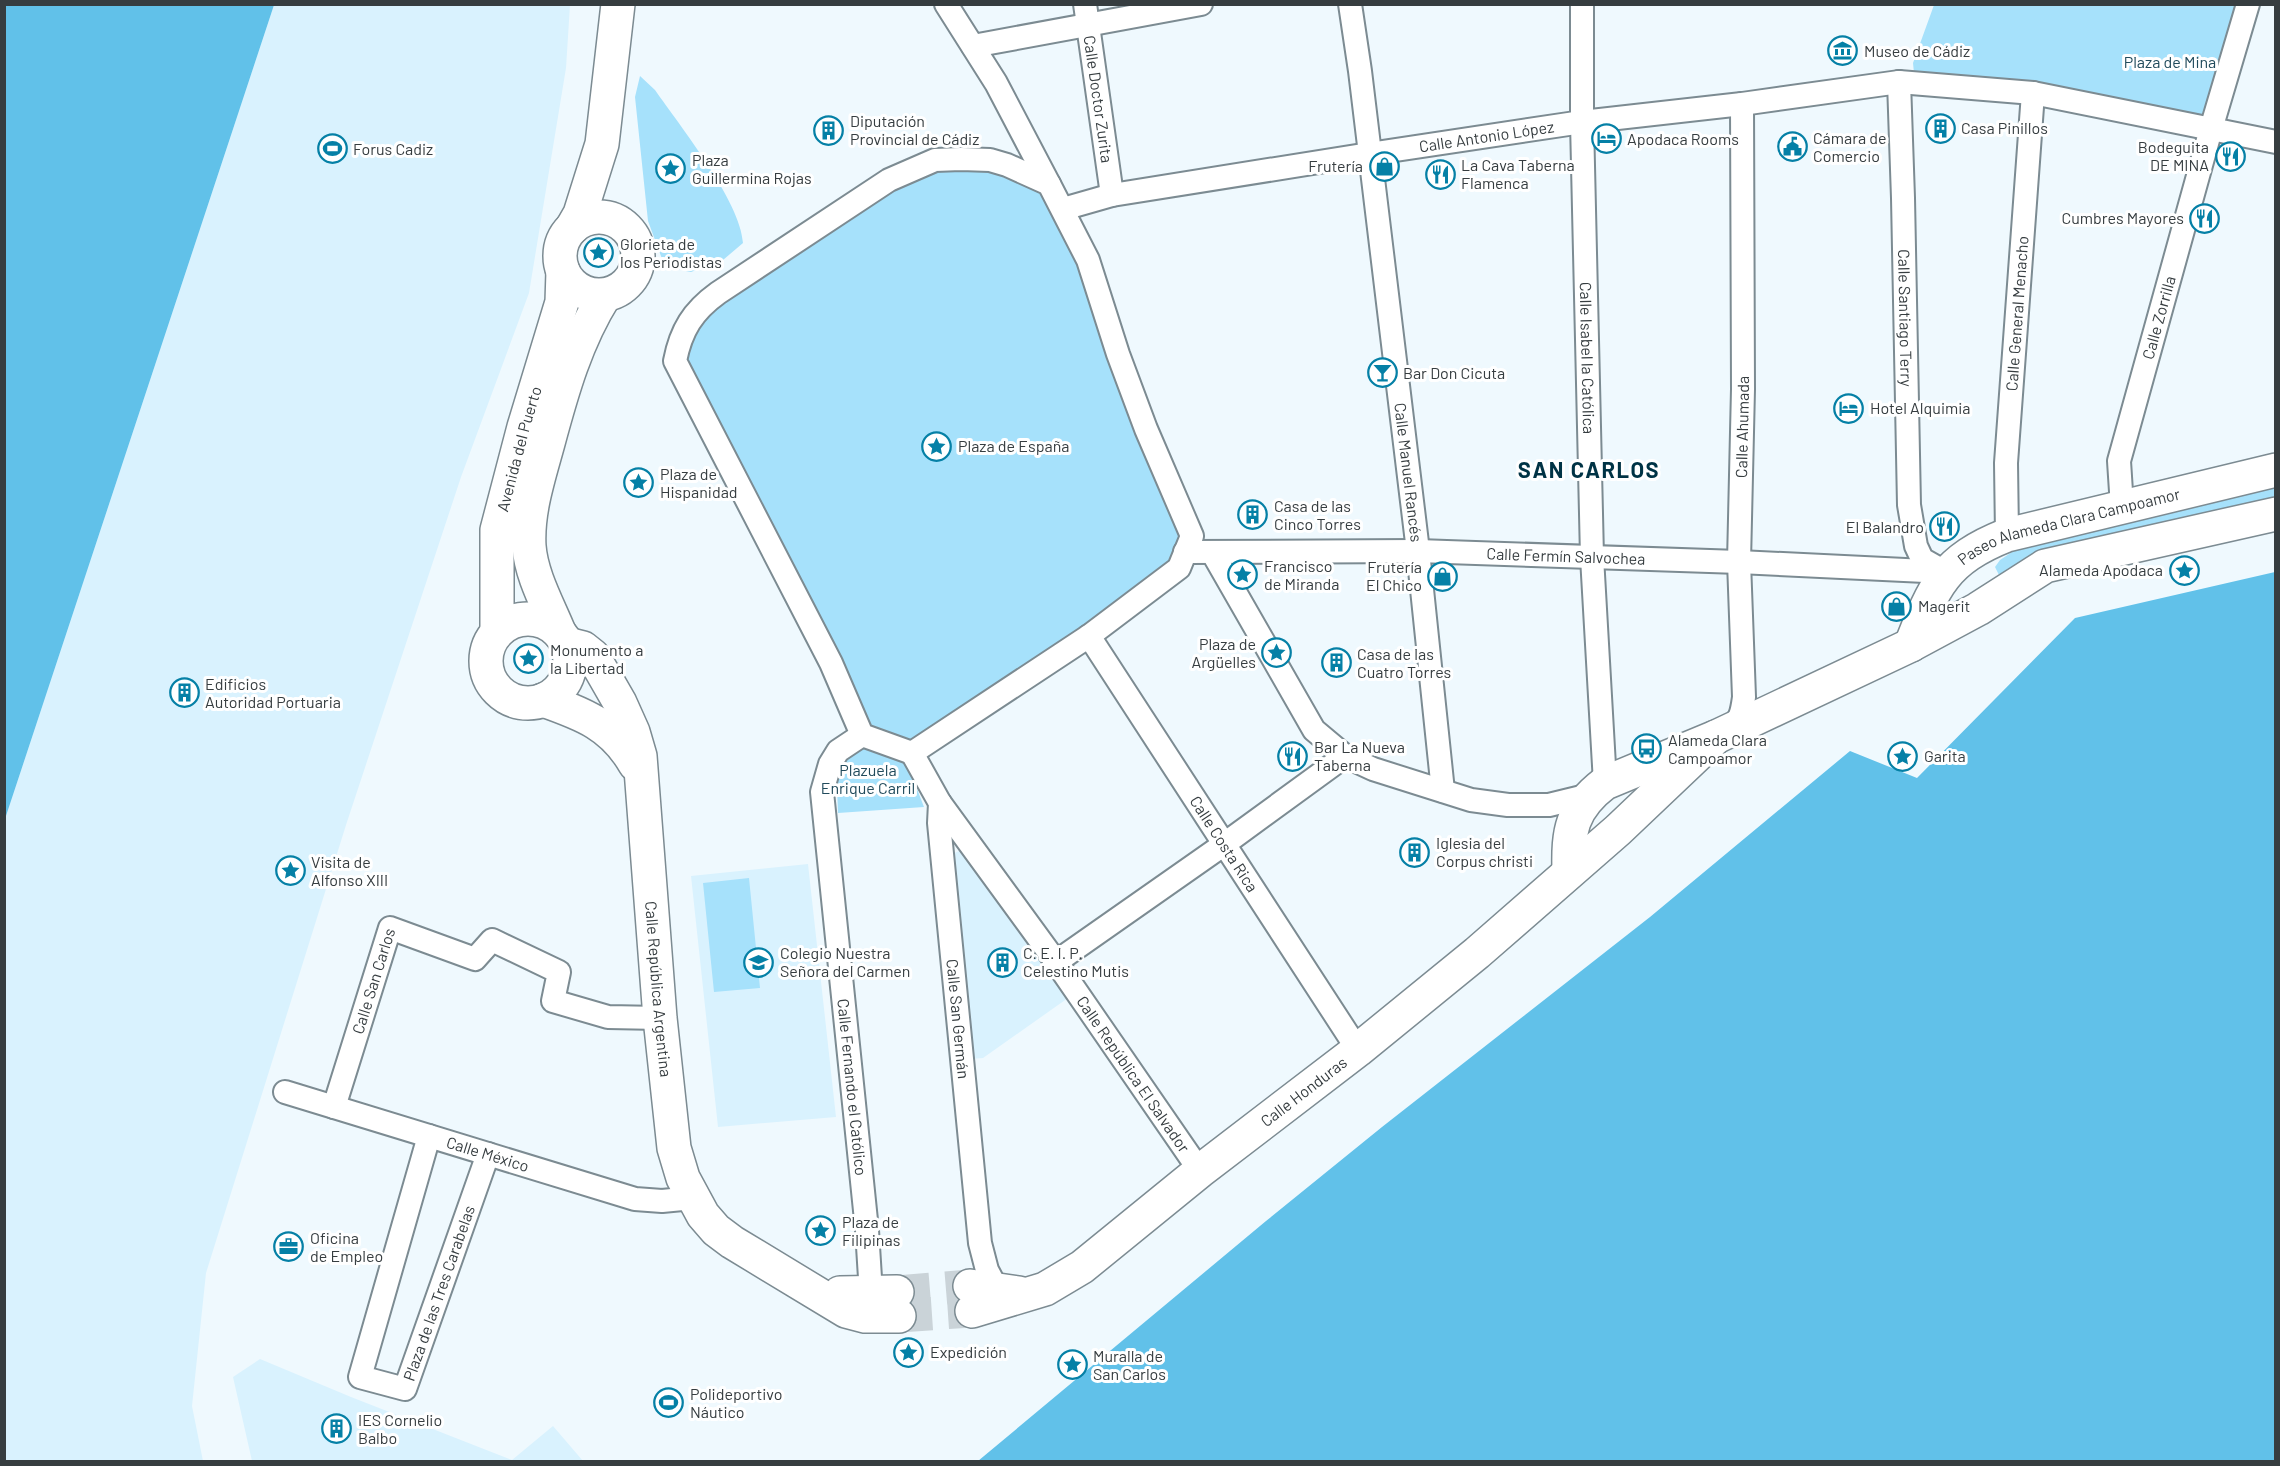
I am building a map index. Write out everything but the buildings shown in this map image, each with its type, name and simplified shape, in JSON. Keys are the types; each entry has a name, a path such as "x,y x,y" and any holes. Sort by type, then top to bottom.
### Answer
{"street":[{"path":"602,144 611,191 623,225 636,243 637,264 626,284 605,295 582,291 573,285 563,271 560,256 561,246 580,214 602,144 618,4"},
{"path":"973,46 1086,15 1201,4"},
{"name":"Calle Manuel Rancés","path":"1350,4 1418,551 1443,791"},
{"name":"Calle Isabel la Católica","path":"1582,4 1582,122 1597,789"},
{"path":"2211,129 2248,4"},
{"path":"951,5 996,83 1063,209 1088,260 1118,354 1146,429 1192,536 1179,568 1089,636 912,753 862,735 831,663 675,361 693,315 704,303 882,185 914,168 935,160 990,160 1049,184"},
{"name":"Calle Doctor Zurita","path":"1086,15 1112,195"},
{"path":"1907,83 2033,93 2276,142"},
{"name":"Calle Antonio López","path":"1063,209 1112,195 1582,122 1742,105 1907,83"},
{"name":"Calle Santiago Terry","path":"1907,83 1904,210 1909,505 1916,546 1922,558 1946,572"},
{"name":"Calle General Menacho","path":"2007,535 2006,463 2033,93"},
{"name":"Calle Ahumada","path":"1716,737 1737,723 1742,709 1739,562 1743,389 1742,105"},
{"name":"Calle Zorrilla","path":"2122,507 2119,461 2211,129"},
{"path":"572,228 591,218 613,220 623,225"},
{"name":"Avenida del Puerto","path":"497,632 497,530 524,427 562,302 563,271"},
{"name":"Avenida del Puerto","path":"563,638 534,569 529,547 533,499 574,354 605,295"},
{"name":"Paseo Alameda Clara Campoamor","path":"1911,645 1925,608 1946,572 1982,545 2007,535 2276,470"},
{"name":"Paseo Alameda Clara Campoamor","path":"1597,789 1716,737 1911,645 1978,609 2045,566 2276,514"},
{"name":"Calle Fermín Salvochea","path":"1185,552 1418,551 1946,572"},
{"path":"1212,552 1314,730 1345,756 1373,769 1472,800 1508,805 1549,805 1597,789"},
{"path":"531,619 541,620 563,638 570,653 570,670 564,683 555,693 543,700 529,703 515,701 503,695 494,686 486,670 486,651 497,632 518,620 531,619"},
{"name":"Calle Costa Rica","path":"1089,636 1358,1050"},
{"name":"Calle República Argentina","path":"563,638 593,656 633,732 640,756 660,1018 674,1148 683,1178 693,1198"},
{"name":"Calle República Argentina","path":"543,700 594,720 614,735 628,752 641,776"},
{"name":"Calle Fernando el Católico","path":"862,735 838,751 830,764 822,792 867,1230 889,1295"},
{"name":"Paseo Alameda Clara Campoamor","path":"1569,871 1618,830 1716,737"},
{"name":"Calle San Germán","path":"912,753 940,803 939,823 980,1243 992,1295"},
{"path":"1056,962 1345,756"},
{"path":"1569,871 1569,839 1576,816 1597,789"},
{"name":"Calle República El Salvador","path":"940,803 1056,962 1200,1171"},
{"name":"Calle Honduras","path":"992,1295 1062,1280 1082,1267 1200,1171 1358,1050 1477,953 1569,871"},
{"name":"Calle San Carlos","path":"334,1107 390,928 475,959 492,940 559,972 553,1000 608,1017 660,1018"},
{"name":"Calle México","path":"285,1092 635,1199 662,1201 693,1198"},
{"name":"Plaza de las Tres Carabelas","path":"429,1136 360,1377 405,1389 488,1154"},
{"path":"693,1198 703,1215 716,1230 732,1242 846,1311 865,1316 889,1295"}],"shaded area":[{"path":"4,5 274,5 5,819"},
{"path":"274,5 570,5 566,68 529,293 461,477 346,825 206,1273 192,1406 203,1461 5,1461 5,819"},
{"path":"2275,572 2275,1461 978,1461 1266,1221 1650,917 1850,751 1917,778 2075,618"},
{"name":"C. E. I. P. Celestino Mutis","path":"964,849 1068,998 983,1058 969,1059 952,854"},
{"name":"Colegio Nuestra Señora del Carmen","path":"808,864 836,1117 718,1127 691,876"},
{"path":"260,1359 512,1460 553,1426 583,1461 252,1461 233,1377"}],"green space":[{"name":"Plaza de Mina","path":"1934,5 2248,5 2211,129 1915,83 1913,63"},
{"path":"640,76 655,90 708,165 740,226 743,243 723,260 691,272 665,267 648,221 635,97"},
{"name":"Plaza de España","path":"935,160 1049,184 1192,536 1179,568 912,753 862,735 675,361 693,315"},
{"path":"2275,487 2275,512 2001,579 1995,567 2000,560 2021,546"},
{"name":"Plazuela Enrique Carril","path":"856,745 905,758 924,807 838,813 836,762"},
{"path":"749,878 760,988 714,992 703,883"}],"tunnel":[{"path":"897,1292 970,1286"},
{"path":"899,1316 972,1311"}],"place":[{"name":"Museo de Cádiz","path":"1843,51"},
{"name":"Casa Pinillos","path":"1940,128"},
{"name":"Diputación Provincial de Cádiz","path":"829,130"},
{"name":"Apodaca Rooms","path":"1606,139"},
{"name":"Cámara de Comercio","path":"1792,147"},
{"name":"Forus Cadiz","path":"332,149"},
{"name":"Bodeguita DE MINA","path":"2230,156"},
{"name":"Frutería","path":"1384,166"},
{"name":"Plaza Guillermina Rojas","path":"671,169"},
{"name":"La Cava Taberna Flamenca","path":"1440,174"},
{"name":"Cumbres Mayores","path":"2205,218"},
{"name":"Glorieta de los Periodistas","path":"599,253"},
{"name":"Bar Don Cicuta","path":"1382,373"},
{"name":"Hotel Alquimia","path":"1849,408"},
{"name":"Plaza de España","path":"937,446"},
{"name":"Plaza de Hispanidad","path":"639,483"},
{"name":"Casa de las Cinco Torres","path":"1253,515"},
{"name":"El Balandro","path":"1945,527"},
{"name":"Alameda Apodaca","path":"2184,570"},
{"name":"Francisco de Miranda","path":"1243,575"},
{"name":"Frutería El Chico","path":"1443,576"},
{"name":"Magerit","path":"1897,606"},
{"name":"Plaza de Argüelles","path":"1277,653"},
{"name":"Monumento a la Libertad","path":"529,659"},
{"name":"Casa de las Cuatro Torres","path":"1336,663"},
{"name":"Edificios Autoridad Portuaria","path":"184,693"},
{"name":"Alameda Clara Campoamor","path":"1647,749"},
{"name":"Bar La Nueva Taberna","path":"1293,756"},
{"name":"Garita","path":"1903,756"},
{"name":"Iglesia del Corpus christi","path":"1415,852"},
{"name":"Visita de Alfonso XIII","path":"290,871"},
{"name":"Colegio Nuestra Señora del Carmen","path":"759,962"},
{"name":"C. E. I. P. Celestino Mutis","path":"1002,962"},
{"name":"Plaza de Filipinas","path":"821,1231"},
{"name":"Oficina de Empleo","path":"289,1247"},
{"name":"Expedición","path":"909,1352"},
{"name":"Muralla de San Carlos","path":"1072,1365"},
{"name":"Polideportivo Náutico","path":"669,1403"},
{"name":"IES Cornelio Balbo","path":"337,1429"}],"district":[{"name":"SAN CARLOS","path":"1589,470"}]}
